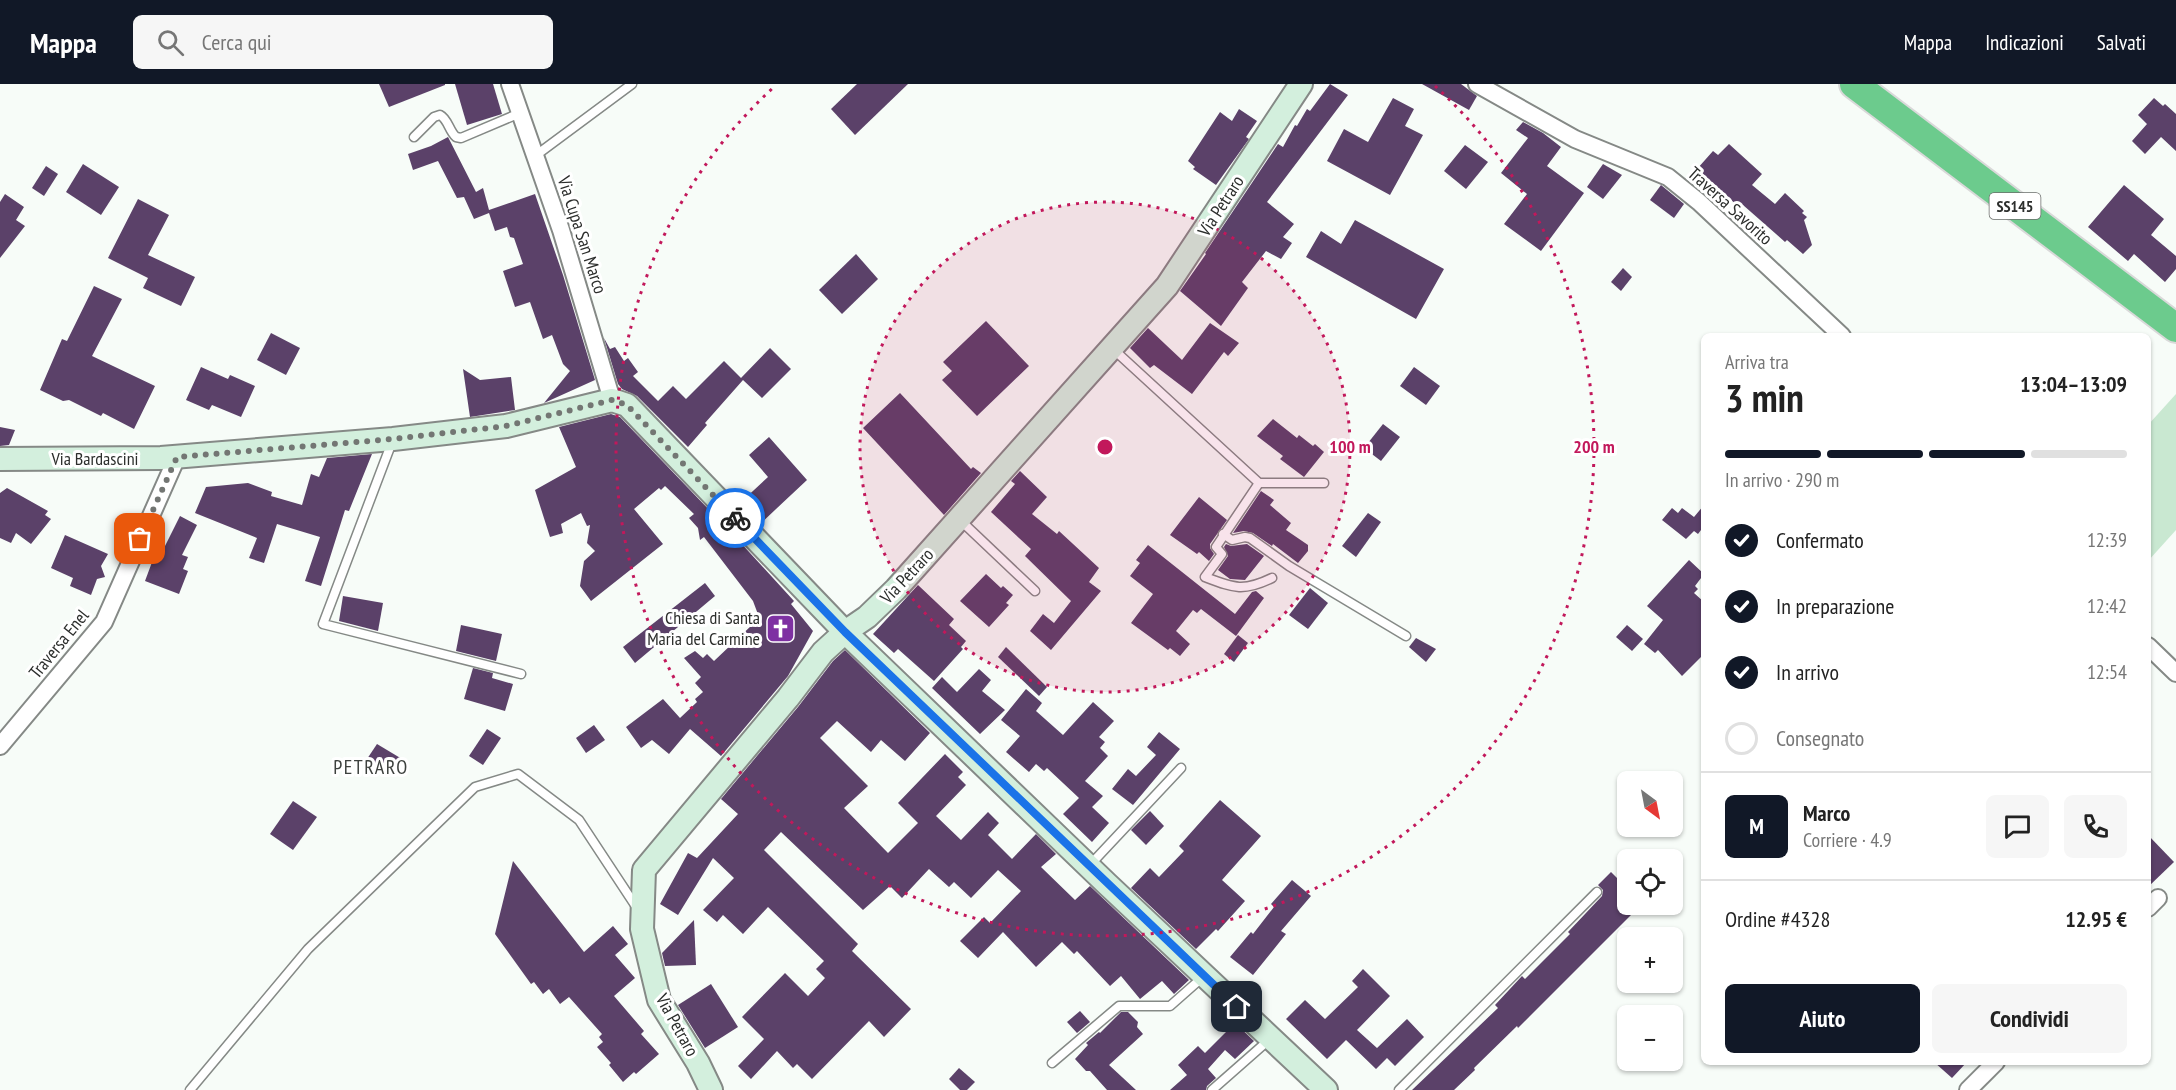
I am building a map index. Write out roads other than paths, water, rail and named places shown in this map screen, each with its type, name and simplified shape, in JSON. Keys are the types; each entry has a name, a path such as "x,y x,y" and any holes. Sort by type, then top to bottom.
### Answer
{"highway":[{"name":"SS145","path":"1854,84 2176,328"}],"street":[{"name":"Via Cupa San Marco","path":"510,84 561,230 612,400"},
{"name":"Via Petraro","path":"711,1090 698,1063 659,1000 642,929 644,870 823,652 896,589 1167,286 1301,84"},
{"name":"Traversa Savorito","path":"1477,84 1575,139 1668,177 1699,202 1839,333"},
{"name":"Via Bardascini","path":"0,459 177,457 393,439 506,426 612,400"},
{"path":"612,400 627,405 845,632 1326,1090"},
{"name":"Traversa Enel","path":"0,746 104,622 177,457"},
{"path":"2151,649 2176,673"},
{"path":"1968,1090 1993,1065"}],"lane":[{"path":"535,156 632,84"},
{"path":"414,137 434,117 440,115 444,117 450,133 461,138 520,112"},
{"path":"1112,348 1258,483 1324,483"},
{"path":"393,439 323,624 521,674"},
{"path":"1258,483 1223,534 1216,547 1222,554 1205,577 1234,588 1257,585 1272,578"},
{"path":"958,519 1035,591"},
{"path":"1223,534 1232,540 1250,538 1289,566 1406,636"},
{"path":"1089,866 1181,768"},
{"path":"190,1090 308,949 475,787 518,774 579,820 642,916"},
{"path":"1400,1090 1597,892"},
{"path":"1052,1063 1119,1006 1170,1006 1204,975"},
{"path":"1212,1090 1271,1038"}],"place":[{"name":"Chiesa di Santa Maria del Carmine","path":"781,628"}],"district":[{"name":"PETRARO","path":"371,767"}]}
